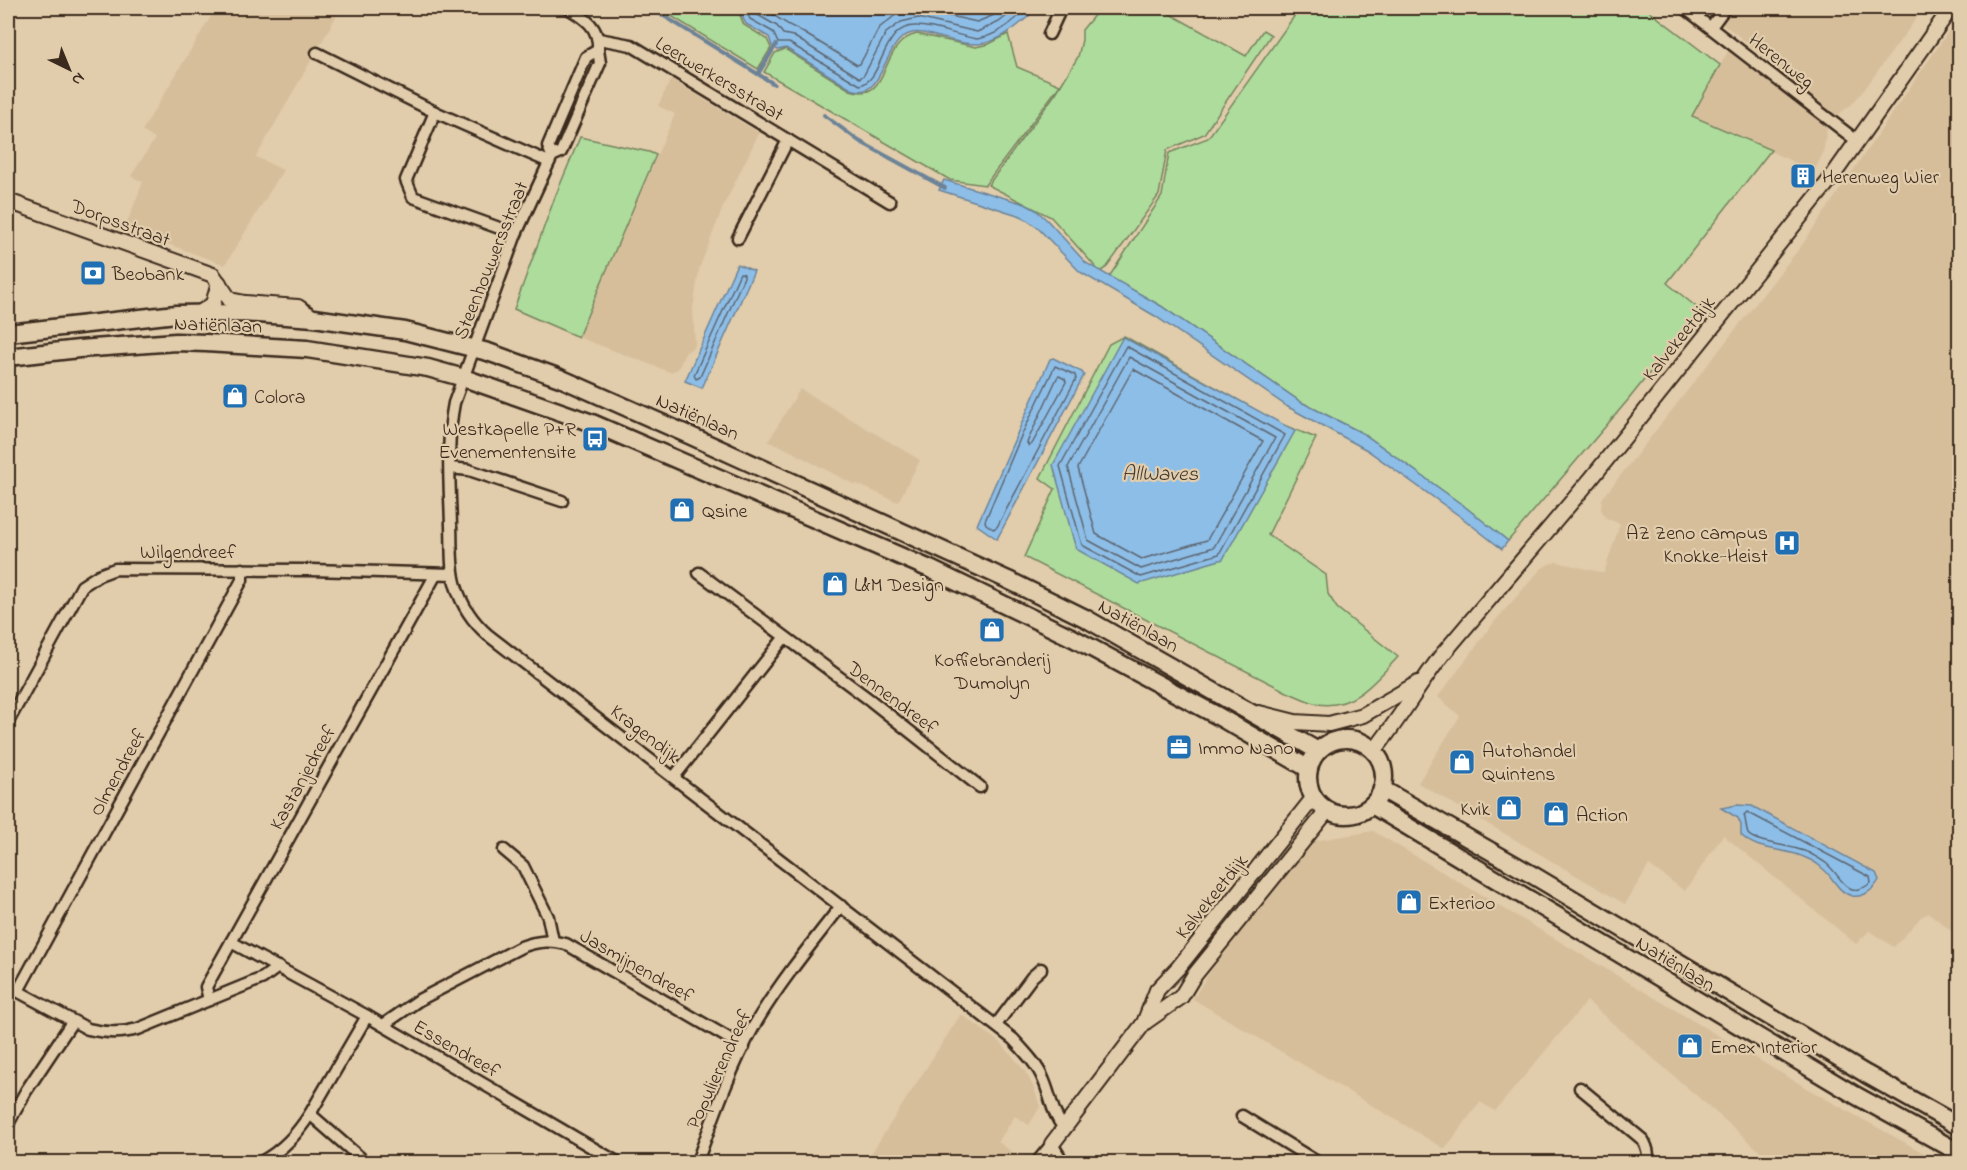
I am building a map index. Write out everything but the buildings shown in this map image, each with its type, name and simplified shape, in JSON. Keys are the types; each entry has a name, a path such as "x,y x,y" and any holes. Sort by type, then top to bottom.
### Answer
{"main road":[{"name":"Natiënlaan","path":"8,333 201,312 242,312 314,318 405,331 474,348 560,378 966,561 1084,618 1318,751"},
{"name":"Natiënlaan","path":"8,357 176,342 216,343 307,349 428,369 464,378 592,423 930,569 1074,638 1309,768"},
{"path":"1346,739 1362,742 1374,751 1382,765 1384,781 1372,805 1355,814 1337,814 1328,810 1314,797 1309,783 1309,768 1318,751 1331,742 1346,739"},
{"name":"Natiënlaan","path":"1382,789 1959,1127"},
{"name":"Natiënlaan","path":"1372,805 1855,1095 1959,1154"}],"street":[{"path":"568,8 595,29 599,44"},
{"path":"1049,34 1061,8"},
{"name":"Herenweg","path":"1685,8 1857,141"},
{"path":"1711,27 1725,8"},
{"name":"Kalvekeetdijk","path":"1374,751 1397,720 1420,682 1591,478 1829,180 1951,8"},
{"name":"Leerwerkersstraat","path":"599,44 631,45 890,202"},
{"name":"Steenhouwersstraat","path":"464,378 516,234 551,159 548,146 586,57 599,44"},
{"path":"317,53 435,112 551,159"},
{"path":"435,112 406,180 412,197 516,234"},
{"name":"Leerwerkersstraat","path":"738,238 788,140"},
{"name":"Dorpsstraat","path":"8,201 213,275 218,287 230,300 298,307 314,318"},
{"path":"201,312 213,304 218,287"},
{"name":"Kragendijk","path":"464,378 456,393 450,420 453,574 461,600 477,625 996,1025 1024,1052 1043,1077 1056,1119 1064,1128"},
{"path":"450,468 469,470 562,501"},
{"name":"Wilgendreef","path":"8,722 82,586 115,568 453,574"},
{"name":"Olmendreef","path":"18,992 242,580 242,569"},
{"name":"Dennendreef","path":"699,573 783,638 870,700 980,787"},
{"name":"Kastanjedreef","path":"208,1000 206,987 436,574"},
{"path":"674,777 783,638"},
{"name":"Kalvekeetdijk","path":"1250,711 1295,722 1329,724 1364,715 1420,682"},
{"name":"Kalvekeetdijk","path":"1038,1162 1144,1023 1157,990 1179,968 1314,797"},
{"name":"Kalvekeetdijk","path":"1144,1023 1181,997 1200,968 1328,810"},
{"path":"504,850 523,866 548,916 553,941"},
{"name":"Populierendreef","path":"697,1162 754,1026 842,906"},
{"name":"Jasmijnendreef","path":"383,1025 419,1000 521,947 537,941 553,941 566,944 744,1047"},
{"name":"Essendreef","path":"231,942 383,1025 617,1162"},
{"path":"8,986 72,1022 102,1033 124,1033 263,978 278,968"},
{"path":"996,1025 1032,977 1041,969"},
{"path":"261,1162 278,1153 298,1132 367,1016"},
{"path":"8,1124 26,1091 72,1022"},
{"path":"1580,1088 1643,1140 1647,1148 1646,1162"},
{"path":"310,1114 365,1162"},
{"path":"1242,1116 1317,1162"},
{"path":"1052,1144 1063,1162"}],"shaded area":[{"path":"216,8 341,8 256,157 283,170 225,265 125,228 143,182 131,176 155,139 142,131"},
{"path":"1700,8 1924,8 1863,91 1851,105 1836,116 1735,33"},
{"name":"AZ Zeno campus Knokke-Heist","path":"1959,16 1959,937 1929,913 1921,917 1894,947 1869,931 1856,944 1723,835 1685,891 1649,865 1625,904 1418,783 1460,716 1438,697 1495,621 1541,569 1557,562 1604,573 1620,524 1606,518 1601,509 1602,499 1802,245"},
{"path":"1730,48 1827,128 1823,153 1814,171 1691,116"},
{"path":"671,79 759,133 723,207 699,269 693,309 695,346 685,353 678,369 670,372 578,337 675,114 658,106"},
{"path":"800,389 920,460 898,502 855,485 777,444 768,442"},
{"path":"1373,831 1815,1093 1940,1162 1772,1162 1587,1001 1495,1111 1480,1102 1445,1149 1193,999 1217,960 1314,841"},
{"path":"961,1014 1002,1044 1025,1071 1034,1088 1040,1107 1029,1125 1015,1116 998,1142 1022,1159 1020,1162 871,1162 867,1160"}],"green space":[{"path":"658,8 737,8 744,25 767,39 771,48 758,69"},
{"path":"1100,8 1173,8 1170,14 1246,56 1263,30 1271,35 1204,134 1167,150 1159,195 1107,267 1100,272 1051,217 988,185 1056,93 1078,57 1082,30"},
{"path":"1300,8 1645,8 1720,65 1692,116 1771,150 1667,283 1700,310 1628,400 1508,541 1464,506 1364,434 1301,402 1161,306 1109,277 1162,196 1169,153 1208,138"},
{"path":"917,34 976,47 989,44 1008,34 1017,67 1060,85 985,185 950,180 764,72 775,53 785,49 850,90 863,92 873,88 879,81 896,48 905,39"},
{"path":"580,137 656,155 578,337 514,309 555,197"},
{"path":"1124,336 1281,424 1316,438 1268,535 1326,575 1328,594 1337,608 1398,657 1373,684 1353,698 1331,705 1318,704 1287,692 1024,557 1055,489 1040,478 1109,344"}],"water":[{"path":"738,8 1035,8 1013,29 992,41 983,43 966,43 924,33 912,33 902,38 894,47 878,79 871,87 862,91 851,89 786,48 778,50 772,46 769,37 746,24"},
{"path":"944,180 1025,204 1036,210 1086,263 1161,306 1301,402 1364,434 1464,506 1508,541 1502,549 1367,450 1288,407 1155,316 1080,272 1038,228 1021,216 939,190"},
{"path":"737,264 754,271 702,388 685,381"},
{"name":"AllWaves","path":"1123,337 1295,431 1223,559 1139,584 1076,549 1053,465"},
{"path":"1053,358 1084,375 997,539 977,525 1050,359"},
{"path":"1737,805 1752,806 1876,873 1879,880 1871,890 1864,894 1852,896 1847,894 1826,871 1812,861 1790,852 1756,845 1748,841 1741,835 1738,818 1721,808"}],"waterway":[{"path":"651,8 774,84"},
{"path":"758,74 776,45"},
{"path":"824,115 859,141 945,188"}],"place":[{"name":"Herenweg Wier","path":"1803,176"},
{"name":"Beobank","path":"93,273"},
{"name":"Colora","path":"235,396"},
{"name":"Westkapelle P+R Evenementensite","path":"595,439"},
{"name":"Qsine","path":"682,510"},
{"name":"AZ Zeno campus Knokke-Heist","path":"1787,543"},
{"name":"L&M Design","path":"835,584"},
{"name":"Koffiebranderij Dumolyn","path":"992,630"},
{"name":"Immo Nano","path":"1179,747"},
{"name":"Autohandel Quintens","path":"1462,762"},
{"name":"Kvik","path":"1509,808"},
{"name":"Action","path":"1556,814"},
{"name":"Exterioo","path":"1409,902"},
{"name":"Emex Interior","path":"1690,1046"}]}
